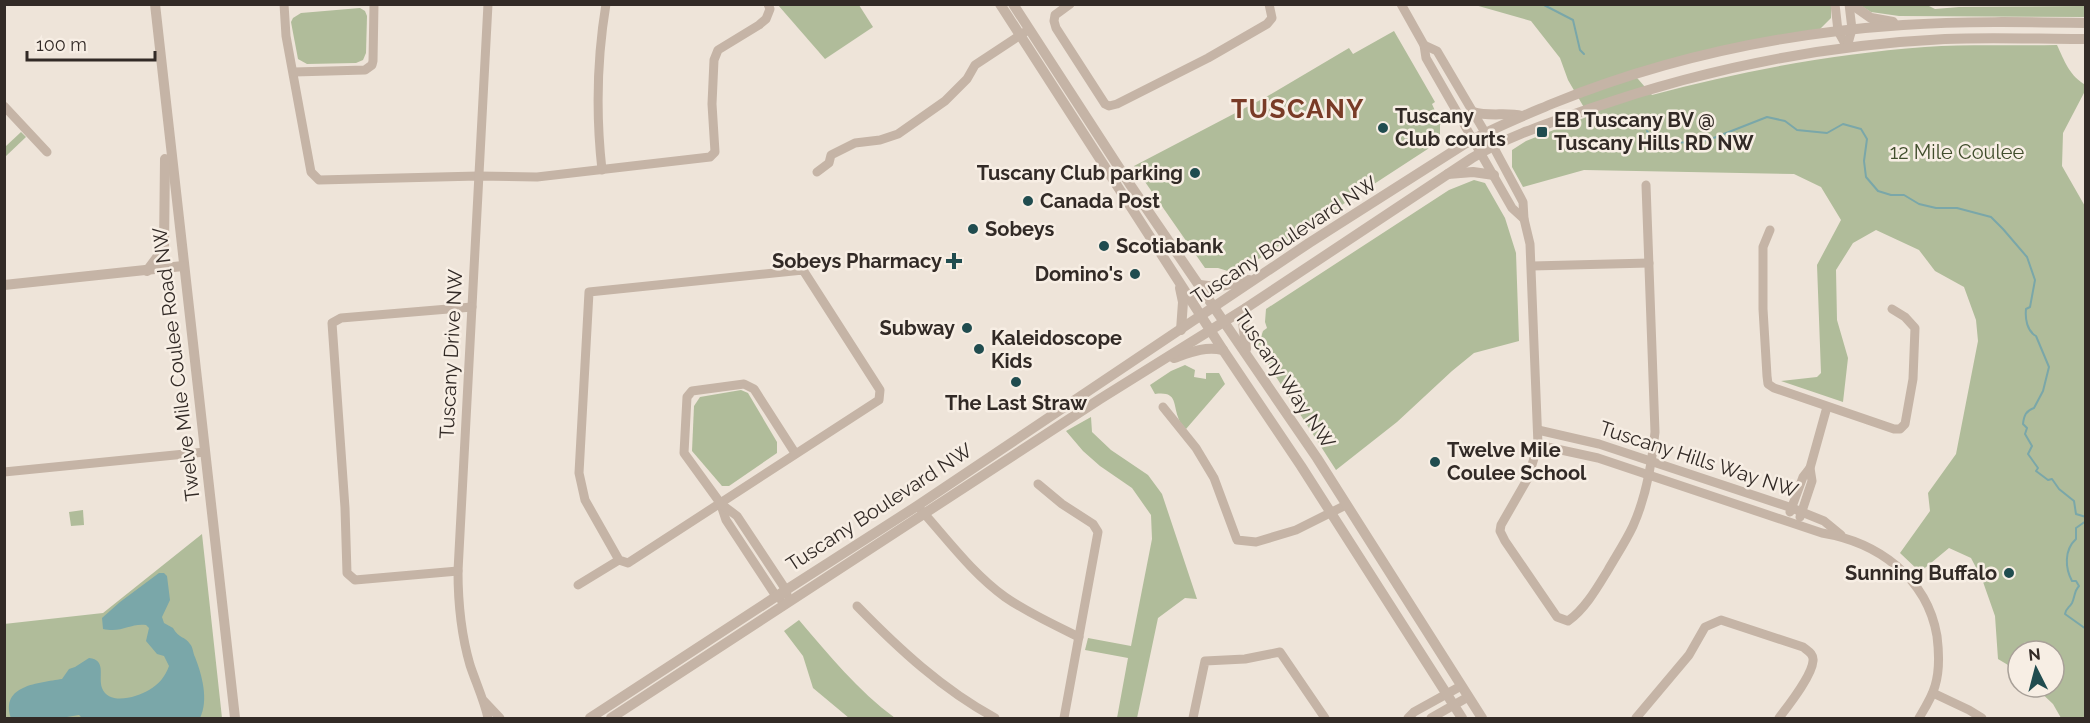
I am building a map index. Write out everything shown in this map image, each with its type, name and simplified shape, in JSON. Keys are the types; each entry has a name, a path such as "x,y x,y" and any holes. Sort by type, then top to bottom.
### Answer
{"street":[{"name":"Twelve Mile Coulee Road NW","path":"155,4 235,718"},
{"path":"294,72 369,68 373,61 374,4"},
{"name":"Tuscany Drive NW","path":"488,4 458,571 461,627 488,718"},
{"path":"603,170 598,112 602,33 606,4"},
{"path":"285,5 286,36 311,172 319,180 478,176 537,177 710,157 715,152 712,104 714,60 718,50 766,19 770,9 768,4"},
{"name":"Tuscany Way NW","path":"1000,4 1024,33 1248,355 1317,458 1482,718"},
{"name":"Tuscany Way NW","path":"1013,4 1024,33 1179,282 1462,718"},
{"path":"1070,4 1056,12 1054,21 1056,28 1105,104 1112,106 1208,58 1267,24 1272,18 1269,4"},
{"path":"1401,4 1424,45 1426,58 1512,208 1524,219"},
{"path":"1835,4 1838,31 1847,47"},
{"path":"1847,47 1852,29 1850,4"},
{"path":"1850,4 1870,18 1905,25"},
{"name":"Tuscany Boulevard NW","path":"611,718 788,603 921,510 1067,403 1202,316 1309,243 1473,139 1522,116 1596,87 1677,62 1772,41 1852,29 1905,25 1986,22 2085,23"},
{"path":"817,172 829,163 831,154 855,143 880,140 898,134 945,101 967,79 975,65 1024,33"},
{"name":"Tuscany Boulevard NW","path":"590,718 776,596 921,510 1246,308 1493,146 1618,99 1728,68 1847,47 1946,39 2085,39"},
{"path":"1424,45 1437,51 1523,202 1532,266 1538,445 1528,478 1501,525 1500,531 1557,617 1568,621 1576,615 1601,582 1633,526 1651,460 1655,432 1647,185"},
{"path":"4,106 47,152"},
{"path":"1473,111 1488,115 1522,116"},
{"path":"147,271 164,248 166,114"},
{"path":"1448,174 1473,172 1494,175"},
{"path":"1770,230 1763,247 1762,257 1768,384 1773,388 1894,429 1900,429 1905,424 1913,379 1915,328 1905,317 1892,309"},
{"path":"1532,266 1649,264"},
{"path":"4,285 183,266"},
{"path":"803,270 880,390 879,400 795,453 721,504 628,563 619,560 585,500 579,473 590,292 803,270"},
{"path":"1200,285 1216,287 1256,279"},
{"path":"1179,282 1183,303 1180,330"},
{"path":"458,571 355,580 347,573 345,508 332,323 341,318 472,307"},
{"path":"1246,308 1244,333 1248,355"},
{"path":"1151,367 1199,349 1223,350"},
{"path":"788,603 786,590 737,516 721,504 684,453 687,398 692,391 744,384 754,388 795,453"},
{"path":"1163,407 1196,447 1214,478 1238,540 1256,542 1296,530 1346,505"},
{"path":"1787,521 1803,477 1810,468 1827,407"},
{"name":"Tuscany Hills Way NW","path":"1538,430 1599,444 1792,508 1824,521 1843,536"},
{"name":"Tuscany Hills Way NW","path":"1538,445 1598,458 1822,533 1843,536 1864,544 1893,562 1910,577 1923,597 1933,620 1938,644 1938,669 1933,693 1919,718"},
{"path":"4,472 205,452"},
{"path":"1798,524 1812,480 1810,468"},
{"path":"1038,483 1062,504 1093,524 1098,532 1064,718"},
{"path":"721,504 726,520 776,596 788,603"},
{"path":"921,510 948,543 1006,598 1044,621 1079,637"},
{"path":"578,585 619,560"},
{"path":"857,606 891,642 937,681 995,718"},
{"path":"1636,718 1689,655 1705,627 1721,620 1803,647 1810,652 1814,660 1810,672 1779,718"},
{"path":"1193,718 1205,661 1280,652 1325,718"},
{"path":"1408,718 1414,712 1461,686"},
{"path":"1933,693 1982,718"},
{"path":"1431,718 1468,698"},
{"name":"Tuscany Drive NW","path":"484,701 500,718"}],"green space":[{"path":"778,5 859,5 873,27 825,59"},
{"name":"12 Mile Coulee","path":"1475,5 1831,5 1831,18 1820,29 1631,71 1652,95 1753,71 1856,54 1942,46 2057,45 2072,73 2086,85 2063,133 2062,166 2086,208 2085,718 2061,718 2048,699 2066,699 2066,639 2006,639 2006,664 1998,659 1995,616 1982,579 1971,558 1949,548 1920,572 1900,553 1930,511 1928,493 1956,454 1978,341 1976,320 1964,287 1935,271 1919,250 1876,230 1853,243 1836,270 1837,320 1848,358 1843,402 1781,381 1817,377 1821,373 1817,265 1841,220 1821,187 1794,174 1584,170 1523,187 1512,167 1512,150 1526,141 1589,116 1568,80 1560,58 1531,21"},
{"path":"1860,5 1927,5 1935,9 2085,6 2085,17 1899,16 1871,12"},
{"path":"360,8 367,16 366,53 363,60 356,63 307,64 298,59 291,22 293,18 301,13"},
{"path":"1394,31 1435,102 1432,104 1436,113 1441,111 1446,120 1440,125 1440,141 1251,264 1231,272 1218,268 1205,268 1134,166 1266,97 1349,48 1353,54"},
{"path":"21,132 26,137 5,157 5,147"},
{"path":"1474,180 1485,183 1505,218 1516,253 1519,341 1474,353 1397,422 1336,470 1258,346 1263,331 1267,328 1266,309 1449,190"},
{"path":"1185,365 1195,370 1194,377 1206,379 1206,373 1219,373 1225,384 1186,429 1179,420 1171,396 1155,394 1150,385"},
{"path":"741,390 748,393 777,442 777,453 729,486 722,486 692,451 694,406 700,397"},
{"path":"1091,417 1092,432 1111,450 1148,475 1162,494 1197,599 1185,598 1158,618 1137,718 1117,718 1128,658 1085,650 1088,638 1131,646 1152,539 1151,515 1132,488 1100,466 1066,431"},
{"path":"83,510 84,525 71,526 69,512"},
{"path":"202,534 222,718 5,718 4,624 103,613"},
{"path":"799,620 856,684 895,718 849,718 813,688 803,656 784,631"}],"water":[{"path":"159,573 167,576 170,600 162,617 164,623 173,628 191,645 200,672 204,688 204,703 200,718 82,718 79,715 61,718 11,718 9,707 16,692 33,684 62,679 69,669 89,658 95,659 100,665 102,688 111,697 124,698 138,695 159,683 169,666 164,656 157,654 146,641 149,628 146,625 140,625 116,630 103,629 102,618"}],"waterway":[{"path":"1542,4 1573,20 1580,50 1584,54"},
{"path":"1647,131 1655,141 1693,143 1711,139 1767,117 1785,121 1797,130 1827,133 1843,124 1861,129 1867,139 1864,161 1866,177 1878,191 1891,195 1904,195 1919,204 1936,208 1957,208 1991,217 2027,257 2035,280 2030,307 2026,309 2026,321 2030,331 2036,336 2049,367 2043,391 2034,408 2027,412 2024,418 2023,424 2027,428 2025,434 2032,446 2028,454 2038,468 2036,471 2048,480 2052,479 2059,489 2074,501 2076,514 2086,517"},
{"path":"2086,521 2076,528 2076,539 2069,548 2067,565 2072,581 2076,581 2079,586 2065,614 2086,629"}],"place":[{"name":"Tuscany Club courts","path":"1383,128"},
{"name":"EB Tuscany BV @ Tuscany Hills RD NW","path":"1542,132"},
{"name":"Tuscany Club parking","path":"1195,173"},
{"name":"Canada Post","path":"1028,201"},
{"name":"Sobeys","path":"973,229"},
{"name":"Scotiabank","path":"1104,246"},
{"name":"Sobeys Pharmacy","path":"954,261"},
{"name":"Domino's","path":"1135,274"},
{"name":"Subway","path":"967,328"},
{"name":"Kaleidoscope Kids","path":"979,349"},
{"name":"The Last Straw","path":"1016,382"},
{"name":"Twelve Mile Coulee School","path":"1435,462"},
{"name":"Sunning Buffalo","path":"2009,573"}],"district":[{"name":"TUSCANY","path":"1298,109"}]}
